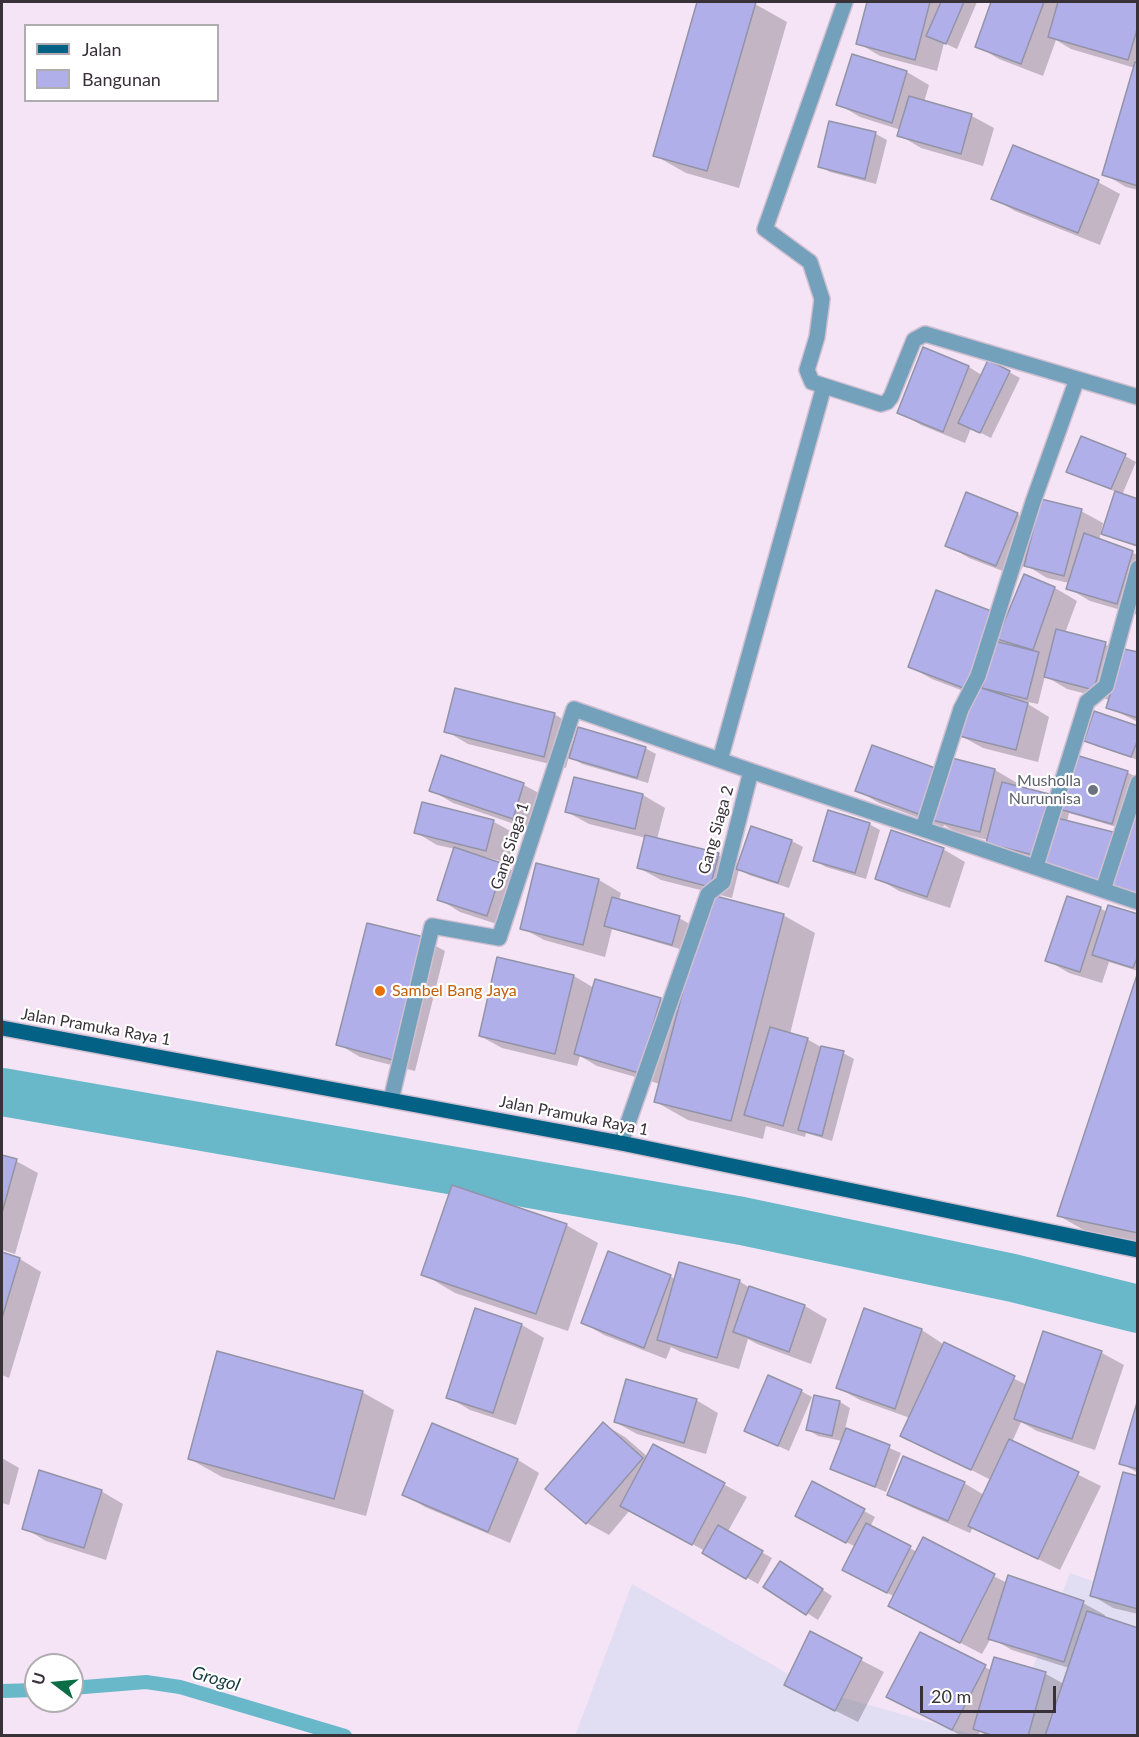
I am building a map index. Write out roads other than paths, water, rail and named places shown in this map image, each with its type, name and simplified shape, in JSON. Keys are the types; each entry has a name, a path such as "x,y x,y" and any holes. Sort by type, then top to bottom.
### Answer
{"main road":[{"name":"Jalan Pramuka Raya 1","path":"2,1028 621,1143 1137,1250"}],"lane":[{"path":"845,2 765,229 810,262 822,299 817,337 807,370 812,382 880,404 887,402 914,340 925,334 1137,397"},
{"path":"923,828 962,709 978,676 1033,502 1077,379"},
{"path":"720,760 824,386"},
{"path":"1036,866 1087,702 1106,686 1137,568"},
{"name":"Gang Siaga 1","path":"391,1100 432,926 499,938 574,709 752,771"},
{"name":"Gang Siaga 2","path":"621,1143 708,894 723,882 752,771 1137,902"},
{"path":"1103,890 1137,783"}],"waterway":[{"path":"2,1092 742,1221 1013,1278 1138,1309"},
{"name":"Grogol","path":"84,1687 146,1682 180,1687 345,1736"},
{"name":"Grogol","path":"2,1691 24,1690"}],"place":[{"name":"Musholla Nurunnisa","path":"1093,790"},
{"name":"Sambel Bang Jaya","path":"380,991"}]}
